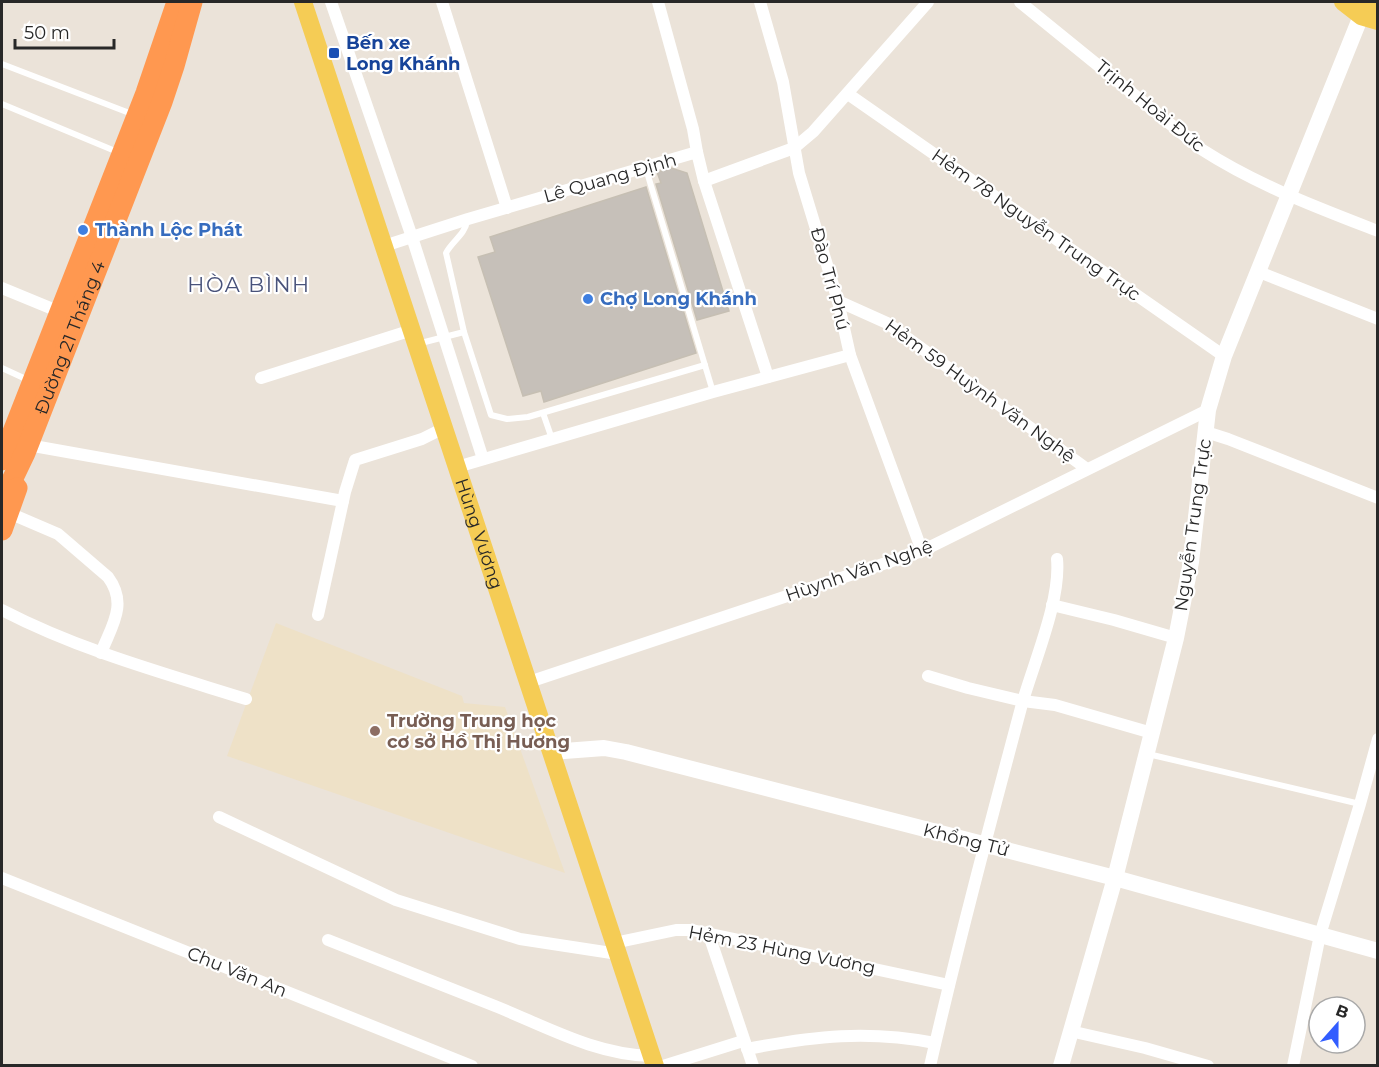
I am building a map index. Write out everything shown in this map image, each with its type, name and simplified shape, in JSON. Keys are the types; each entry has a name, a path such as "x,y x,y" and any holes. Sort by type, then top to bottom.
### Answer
{"highway":[{"name":"Đường 21 Tháng 4","path":"4,515 13,452 32,382 68,315 122,154 177,2"},
{"name":"Đường 21 Tháng 4","path":"13,452 68,315 162,102 192,2"}],"main road":[{"name":"Hùng Vương","path":"303,2 616,949 657,1062"},
{"path":"1343,2 1371,8"}],"street":[{"path":"331,2 412,237 483,459"},
{"path":"442,2 507,208"},
{"path":"658,2 693,129 697,152"},
{"name":"Đào Trí Phú","path":"760,2 783,82 800,173 838,301 850,355 922,551"},
{"path":"704,181 794,148 813,132 848,94 928,2"},
{"name":"Trịnh Hoài Đức","path":"1020,2 1201,149 1252,179 1289,197 1377,231"},
{"name":"Nguyễn Trung Trực","path":"1061,1065 1115,878 1176,638 1191,562 1208,410 1224,356 1289,197 1371,8"},
{"name":"Hẻm 78 Nguyễn Trung Trực","path":"848,94 1224,356"},
{"name":"Lê Quang Định","path":"384,246 697,152 704,181 768,377"},
{"path":"1259,272 1377,319"},
{"path":"2,288 68,315"},
{"name":"Hẻm 59 Huỳnh Văn Nghệ","path":"838,301 887,323 1087,469"},
{"path":"261,378 414,337"},
{"path":"457,467 713,392 850,355"},
{"name":"Hùynh Văn Nghệ","path":"529,682 922,551 1208,410"},
{"path":"318,615 343,501 356,460 422,439 444,428"},
{"path":"1206,432 1377,498"},
{"path":"13,452 343,501"},
{"path":"4,515 58,534 108,577 114,585 118,603 102,653"},
{"path":"930,1065 985,844 1023,701 1052,605 1058,574 1057,559"},
{"path":"1052,605 1176,638"},
{"path":"2,610 39,630 102,653 246,699"},
{"path":"928,676 1023,701 1055,705 1152,733"},
{"path":"1293,1065 1320,935 1377,746"},
{"name":"Khổng Tử","path":"551,752 604,748 626,752 1115,878 1377,951"},
{"path":"219,817 396,900 520,939 616,949"},
{"name":"Chu Văn An","path":"2,878 472,1065"},
{"name":"Hẻm 23 Hùng Vương","path":"616,949 676,930 708,932 949,984"},
{"path":"708,932 753,1065"},
{"path":"328,940 580,1042 657,1062 745,1045 847,1035 888,1036 935,1043"},
{"path":"1070,1031 1208,1065"}],"lane":[{"path":"2,64 136,116"},
{"path":"2,104 122,154"},
{"path":"646,169 713,392"},
{"path":"468,219 464,231 451,243 446,253 464,332 491,415 507,419 528,417 705,365"},
{"path":"414,337 444,337 464,332"},
{"path":"2,368 32,382"},
{"path":"543,413 552,439"},
{"path":"1147,754 1360,804"}],"shaded area":[{"name":"Trường Trung học cơ sở Hồ Thị Hương","path":"276,623 462,696 464,703 505,707 565,873 227,756"}],"building":[{"path":"671,168 687,173 729,311 697,320 656,184 661,183 657,172"},
{"path":"646,187 696,353 544,402 541,391 523,396 478,257 495,252 490,237"}],"place":[{"name":"Bến xe Long Khánh","path":"334,53"},
{"name":"Thành Lộc Phát","path":"83,230"},
{"name":"Chợ Long Khánh","path":"588,299"},
{"name":"Trường Trung học cơ sở Hồ Thị Hương","path":"375,731"}],"district":[{"name":"HÒA BÌNH","path":"249,284"}]}
